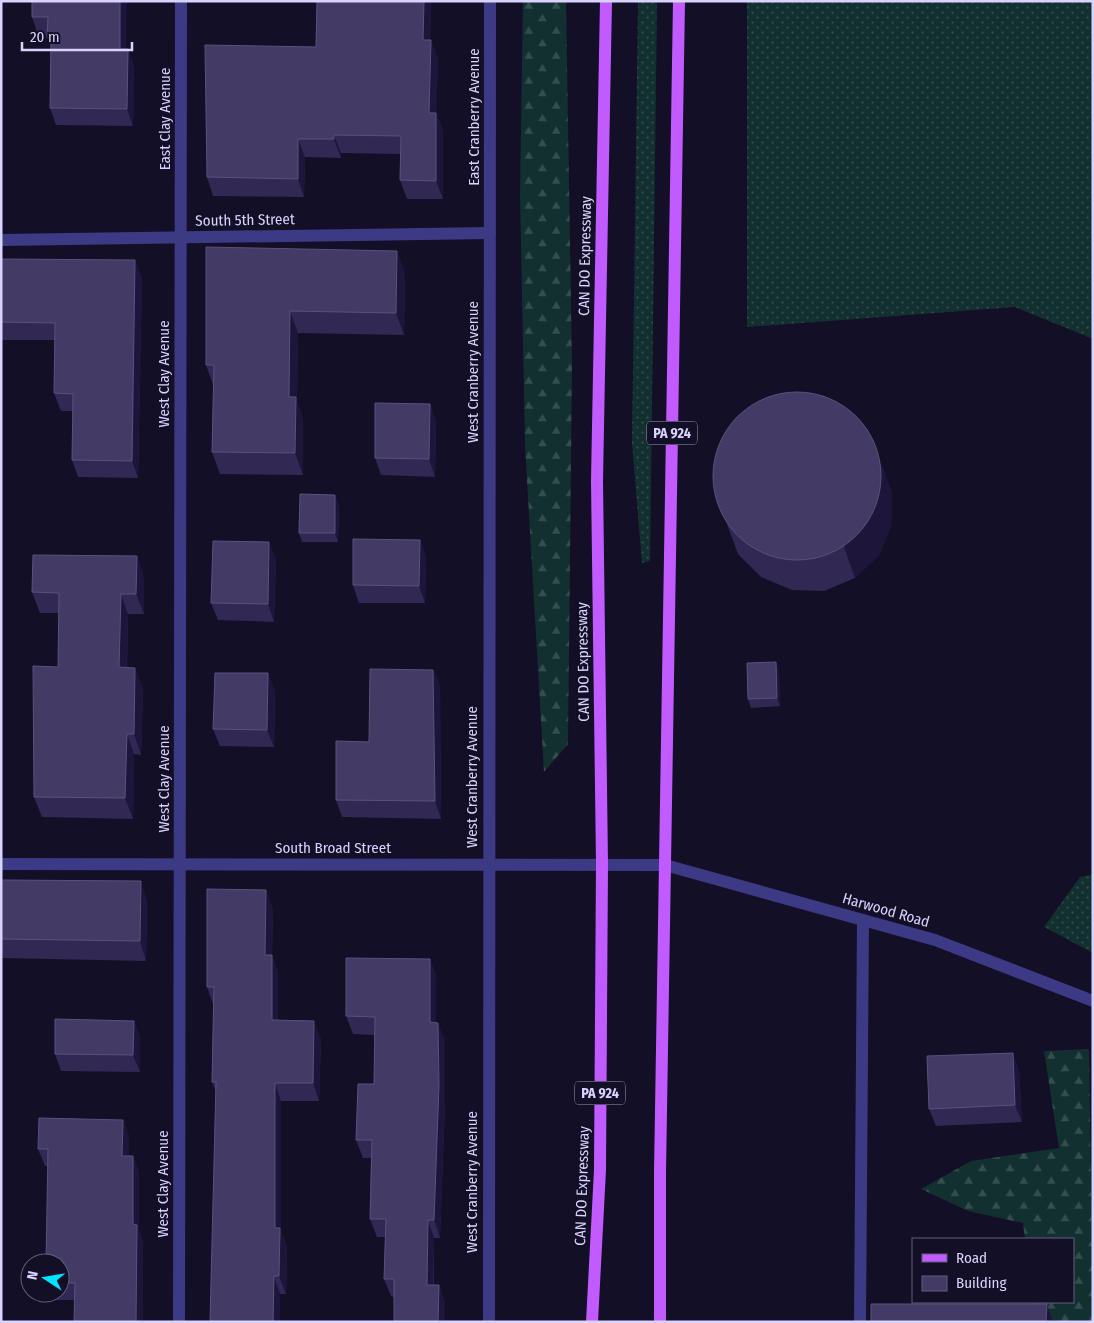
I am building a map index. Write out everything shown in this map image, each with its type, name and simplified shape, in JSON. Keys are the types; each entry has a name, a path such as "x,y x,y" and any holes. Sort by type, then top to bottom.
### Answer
{"main road":[{"name":"CAN DO Expressway","path":"592,1322 600,1170 602,864 598,481 606,1"},
{"name":"PA 924","path":"660,1322 665,865 679,1"}],"street":[{"name":"East Clay Avenue","path":"181,1 181,237"},
{"name":"East Cranberry Avenue","path":"490,1 490,233"},
{"name":"South 5th Street","path":"1,240 490,233"},
{"name":"West Cranberry Avenue","path":"489,1322 490,233"},
{"name":"West Clay Avenue","path":"179,1322 181,237"},
{"name":"South Broad Street","path":"1,864 665,865"},
{"name":"Harwood Road","path":"665,865 934,940 1093,1001"},
{"path":"860,1322 863,920"}],"green space":[{"path":"523,1 566,1 572,366 568,744 544,772 525,446 520,194"},
{"path":"638,1 657,1 650,561 642,563 632,443"},
{"path":"747,1 1093,1 1093,339 1015,307 747,327"},
{"path":"1093,874 1093,953 1044,927 1080,877"},
{"path":"1089,1049 1093,1322 1058,1322 1032,1312 1031,1303 1074,1303 1074,1238 1025,1238 1023,1223 968,1211 921,1189 971,1161 1059,1148 1044,1051"}],"building":[{"path":"32,1 120,1 120,49 128,49 127,109 50,108 51,38 47,38 48,17 32,17"},
{"path":"317,1 424,1 423,40 431,40 429,113 436,113 436,181 400,180 401,136 334,135 334,139 298,139 298,179 207,177 205,45 316,47"},
{"path":"206,247 397,251 396,313 290,311 289,397 296,397 295,453 212,452 214,365 206,365"},
{"path":"1,259 135,260 132,461 72,460 73,394 54,393 55,323 1,322"},
{"path":"797,392 821,396 836,402 850,411 862,423 871,437 877,452 881,476 877,500 871,515 862,529 850,541 836,550 821,556 797,560 773,556 758,550 744,541 732,529 723,515 717,500 713,476 717,452 723,437 732,423 744,411 758,402 773,396"},
{"path":"375,403 430,404 429,459 375,458"},
{"path":"300,494 335,495 335,533 299,533"},
{"path":"353,539 420,540 419,586 353,585"},
{"path":"213,541 269,542 268,604 211,603"},
{"path":"33,555 137,556 136,594 121,594 119,667 135,668 134,734 127,734 125,798 34,797 33,666 58,667 59,593 32,592"},
{"path":"776,662 777,698 748,699 747,663"},
{"path":"370,669 433,670 435,801 336,800 336,741 369,742"},
{"path":"215,673 268,673 267,730 213,729"},
{"path":"1,880 141,881 140,941 1,939"},
{"path":"207,889 266,890 265,955 272,955 272,1020 314,1021 313,1083 275,1083 275,1228 280,1228 279,1276 274,1276 273,1322 210,1322 216,1082 212,1082 214,987 207,987"},
{"path":"346,958 430,959 430,1022 438,1023 439,1085 434,1220 428,1220 427,1285 439,1285 438,1322 394,1322 394,1279 384,1279 386,1219 370,1219 372,1140 356,1140 358,1084 374,1084 375,1017 346,1016"},
{"path":"55,1019 134,1021 133,1055 55,1054"},
{"path":"1013,1053 1015,1105 929,1109 927,1056"},
{"path":"39,1118 123,1120 122,1156 133,1156 133,1224 137,1225 136,1322 74,1322 75,1283 70,1283 70,1253 46,1253 48,1149 38,1149"},
{"path":"871,1304 1047,1304 1046,1322 871,1322"}]}
